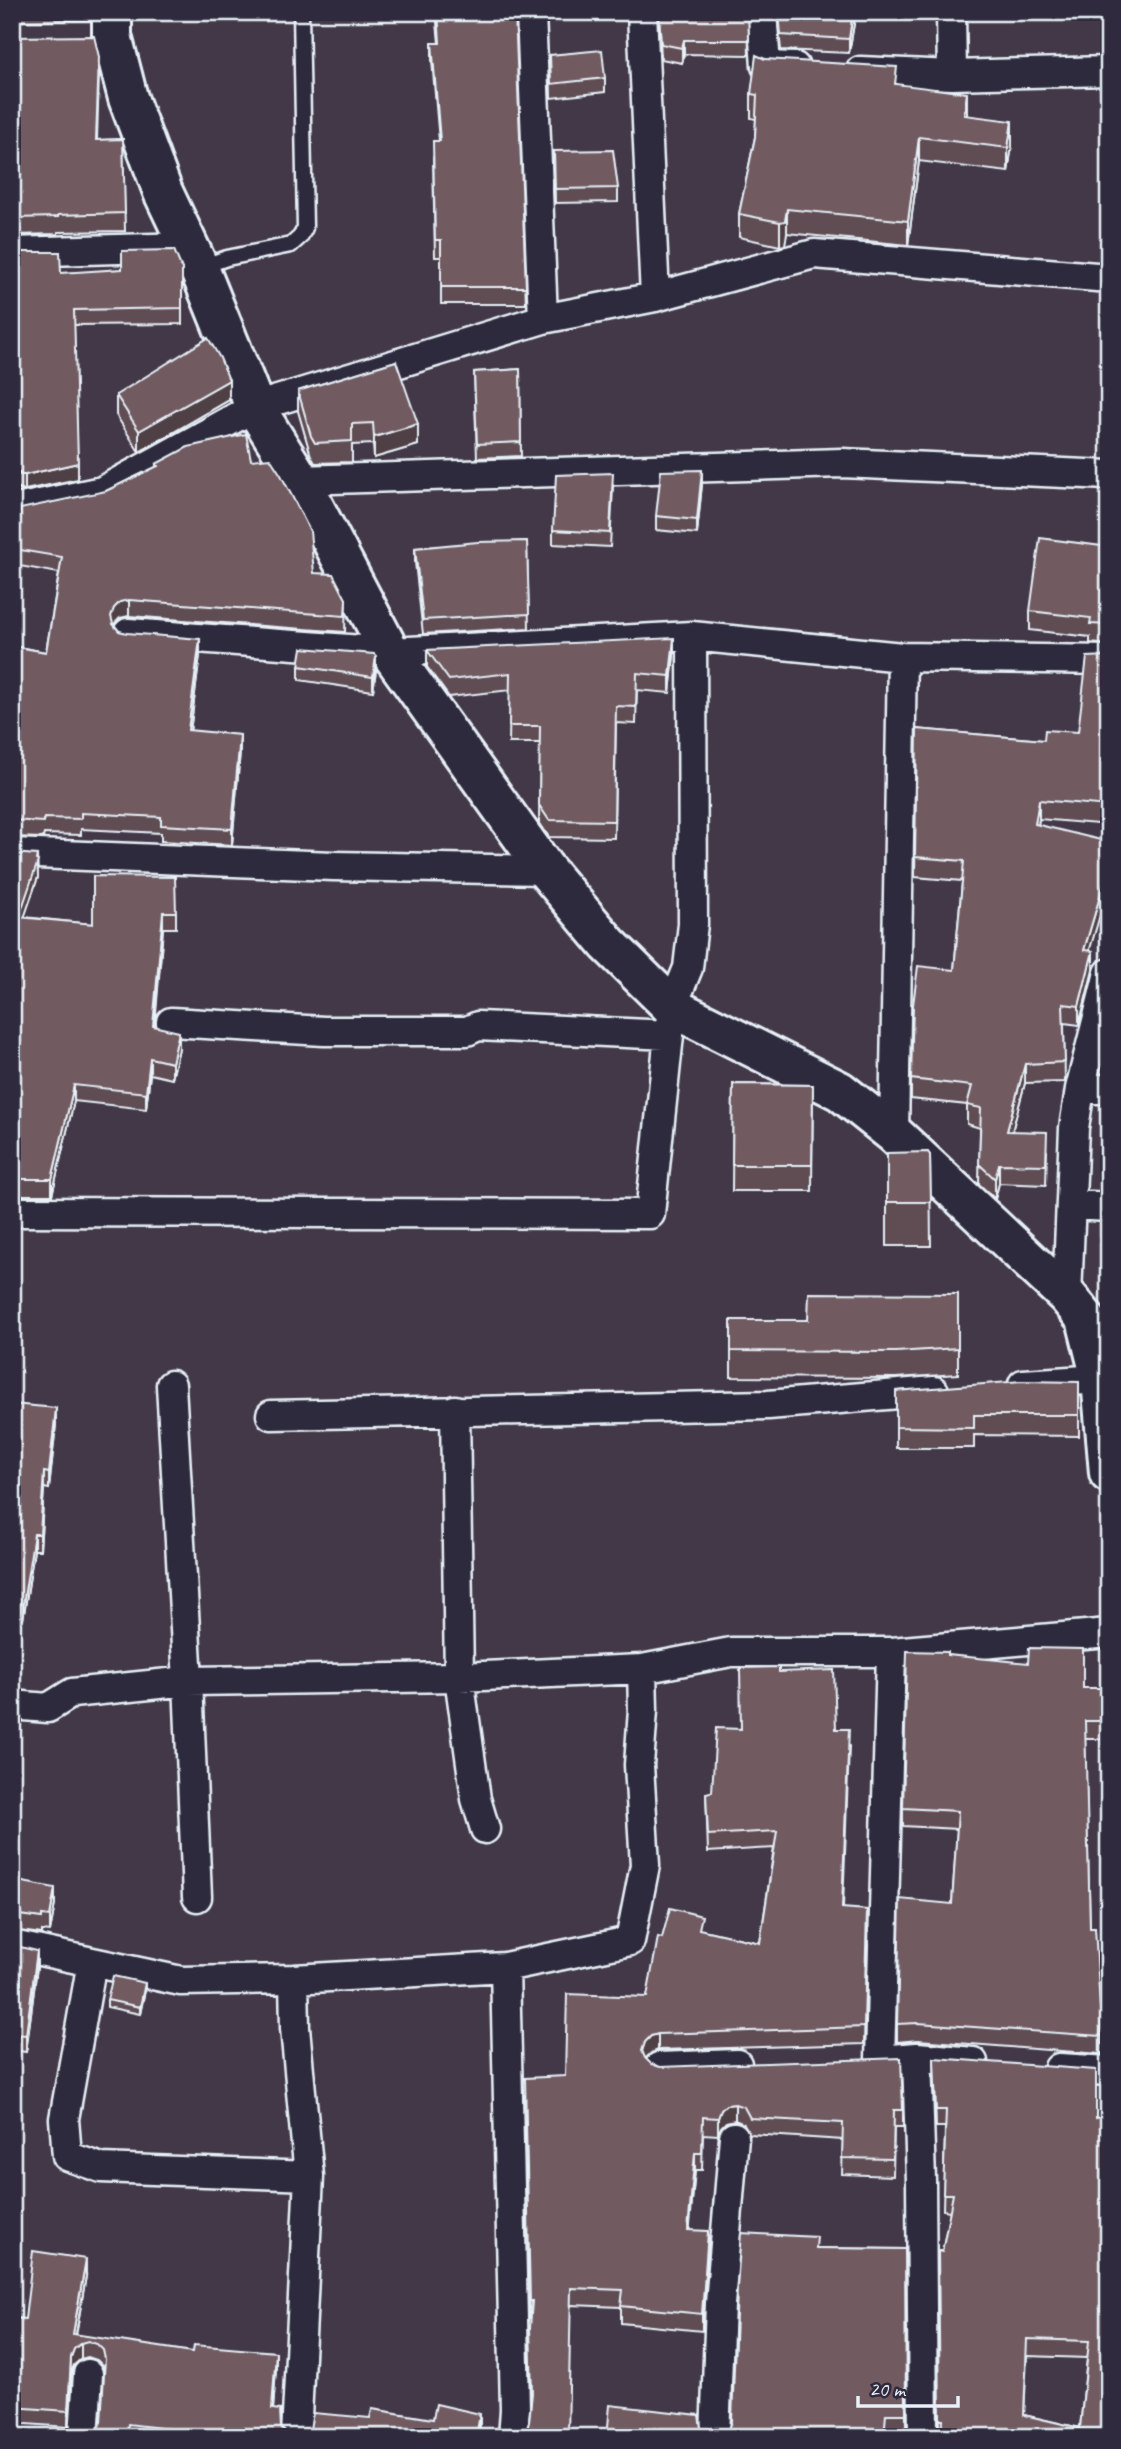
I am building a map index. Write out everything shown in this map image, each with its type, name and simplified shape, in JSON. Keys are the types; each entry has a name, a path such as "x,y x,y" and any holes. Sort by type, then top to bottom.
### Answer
{"street":[{"path":"531,12 543,319"},
{"path":"642,12 655,297"},
{"path":"762,12 766,66 952,75 1109,71"},
{"path":"951,12 952,75"},
{"path":"104,28 163,192 194,258 255,407 300,480 390,652 545,870 671,1021"},
{"path":"12,251 194,258"},
{"path":"12,510 102,491 255,407 543,319 655,297 814,254 1109,278"},
{"path":"300,480 842,463 1109,475"},
{"path":"128,633 390,652 692,636 902,657 1109,660"},
{"path":"12,1212 650,1214 671,1021 688,968 693,924 692,636"},
{"path":"894,1134 902,657"},
{"path":"12,853 333,866 545,870"},
{"path":"1068,1296 1074,1128 1080,1089 1109,973"},
{"path":"171,1022 324,1031 467,1031 478,1026 671,1021 840,1091 894,1134 1068,1296 1086,1319 1101,1379 1109,1473"},
{"path":"1080,1089 1109,1089"},
{"path":"1072,1205 1109,1207"},
{"path":"994,1386 1101,1379"},
{"path":"171,1385 197,1897"},
{"path":"271,1415 768,1405 954,1389"},
{"path":"455,1410 459,1677 476,1799 485,1829"},
{"path":"12,1705 48,1708 72,1693 188,1681 459,1677 642,1669 731,1653 891,1652 1109,1633"},
{"path":"891,1652 866,2061 917,2057 997,2063"},
{"path":"12,1945 181,1981 294,1979 505,1966 630,1941 645,1865 639,1765 643,1710 642,1669"},
{"path":"92,1962 64,2119 67,2156 101,2168 309,2176"},
{"path":"505,1966 515,2410 513,2437"},
{"path":"294,1979 295,2028 309,2176 296,2437"},
{"path":"917,2057 923,2437"},
{"path":"659,2067 769,2063"},
{"path":"1037,2066 1109,2071"},
{"path":"715,2437 720,2304 734,2137"},
{"path":"84,2437 88,2374"}],"lane":[{"path":"194,258 227,258 291,245 305,228 301,12"}],"building":[{"path":"438,12 515,12 526,287 441,287 441,240 435,240 433,141 440,141 432,43 440,43"},
{"path":"659,12 748,12 749,40 684,40 682,48 661,44"},
{"path":"779,12 853,12 849,39 781,35"},
{"path":"94,36 99,57 96,140 123,139 125,213 12,218 12,37"},
{"path":"602,50 605,78 551,84 550,55"},
{"path":"756,55 765,59 897,67 895,84 967,93 964,115 1012,121 1008,148 919,137 908,221 787,209 785,221 780,222 739,214 755,137 757,95 751,94"},
{"path":"613,150 618,188 555,189 554,151"},
{"path":"174,250 182,269 182,308 74,310 78,463 25,475 12,473 12,252 60,252 61,273 122,269 122,251"},
{"path":"208,338 229,380 139,431 116,395"},
{"path":"396,361 418,424 374,437 373,423 352,424 352,441 315,443 298,391"},
{"path":"520,369 521,442 477,444 474,372"},
{"path":"246,434 251,460 270,458 281,475 310,531 314,573 333,574 346,599 345,616 129,600 120,602 111,616 119,631 200,639 188,730 240,735 232,829 161,825 161,817 81,813 81,819 44,818 43,822 12,820 12,646 46,652 62,557 14,549 20,509 106,491 158,466 156,464 188,447"},
{"path":"702,470 697,520 656,516 661,471"},
{"path":"613,473 610,533 553,530 556,475"},
{"path":"1040,538 1109,547 1109,625 1090,624 1091,618 1030,611"},
{"path":"527,541 529,614 423,620 415,548"},
{"path":"674,638 670,676 637,673 636,707 616,706 614,821 549,820 539,805 540,726 509,726 510,673 449,680 427,650"},
{"path":"302,648 374,654 373,677 299,666"},
{"path":"1109,656 1109,806 1039,800 1035,824 1109,842 1109,866 1084,950 1093,951 1079,1006 1063,1004 1065,1062 1025,1064 1007,1131 1047,1132 1046,1165 999,1164 995,1179 979,1164 981,1108 967,1105 972,1086 911,1079 913,1005 918,966 954,970 964,861 915,857 917,729 1044,740 1045,730 1078,732 1087,657"},
{"path":"12,853 37,855 38,861 19,917 93,924 93,876 175,877 176,912 163,912 153,1026 179,1032 172,1063 150,1058 146,1093 74,1085 52,1179 12,1179"},
{"path":"733,1084 813,1085 812,1165 732,1165"},
{"path":"1106,1130 1109,1130 1109,1164 1103,1163"},
{"path":"928,1152 931,1202 887,1202 887,1153"},
{"path":"12,1213 13,1275 12,1275"},
{"path":"809,1293 958,1294 958,1348 896,1352 731,1351 731,1320 808,1320"},
{"path":"1022,1381 1079,1382 1079,1415 974,1415 974,1428 896,1427 896,1391"},
{"path":"12,1404 56,1408 49,1473 44,1472 40,1534 34,1534 23,1604 12,1602"},
{"path":"1029,1648 1083,1649 1083,1688 1109,1688 1109,1721 1085,1721 1090,1928 1095,1928 1102,2006 1101,2036 918,2023 897,2024 900,1899 952,1904 958,1811 903,1808 907,1651 948,1652 948,1655 1028,1663"},
{"path":"779,1667 779,1672 834,1670 836,1729 849,1729 842,1908 867,1910 864,2027 658,2034 645,2042 642,2051 651,2064 660,2067 901,2058 903,2110 894,2110 893,2159 842,2158 843,2123 750,2118 744,2107 735,2104 726,2105 718,2118 703,2117 702,2153 695,2153 688,2230 708,2231 702,2314 621,2306 623,2290 571,2288 568,2437 521,2437 529,2422 532,2393 525,2078 565,2076 567,1994 647,1997 658,1937 662,1938 670,1908 702,1916 699,1929 760,1943 777,1831 708,1835 706,1793 712,1792 716,1728 741,1729 740,1668"},
{"path":"12,1880 55,1888 50,1916 42,1915 42,1918 12,1914"},
{"path":"12,1945 37,1951 26,2035 12,2034"},
{"path":"113,1976 145,1983 140,2007 107,2000"},
{"path":"934,2058 1096,2070 1096,2118 1103,2117 1109,2136 1109,2437 942,2437 938,2251 942,2252 953,2194 943,2194 946,2110 936,2110","holes":["1027,2339 1089,2341 1080,2428 1024,2415"]},
{"path":"741,2233 817,2237 816,2248 905,2249 906,2414 886,2414 884,2437 714,2437 729,2430 732,2421"},
{"path":"33,2251 86,2259 73,2334 193,2352 194,2345 276,2352 272,2409 280,2410 281,2428 293,2437 186,2437 186,2431 128,2424 126,2437 96,2437 101,2422 105,2359 103,2350 88,2341 74,2349 71,2357 68,2411 12,2407 12,2318 25,2319"},
{"path":"436,2404 480,2414 476,2437 299,2437 310,2429 313,2413 370,2418 372,2409 433,2419"},
{"path":"610,2405 699,2415 701,2428 707,2435 714,2437 607,2437"}]}
